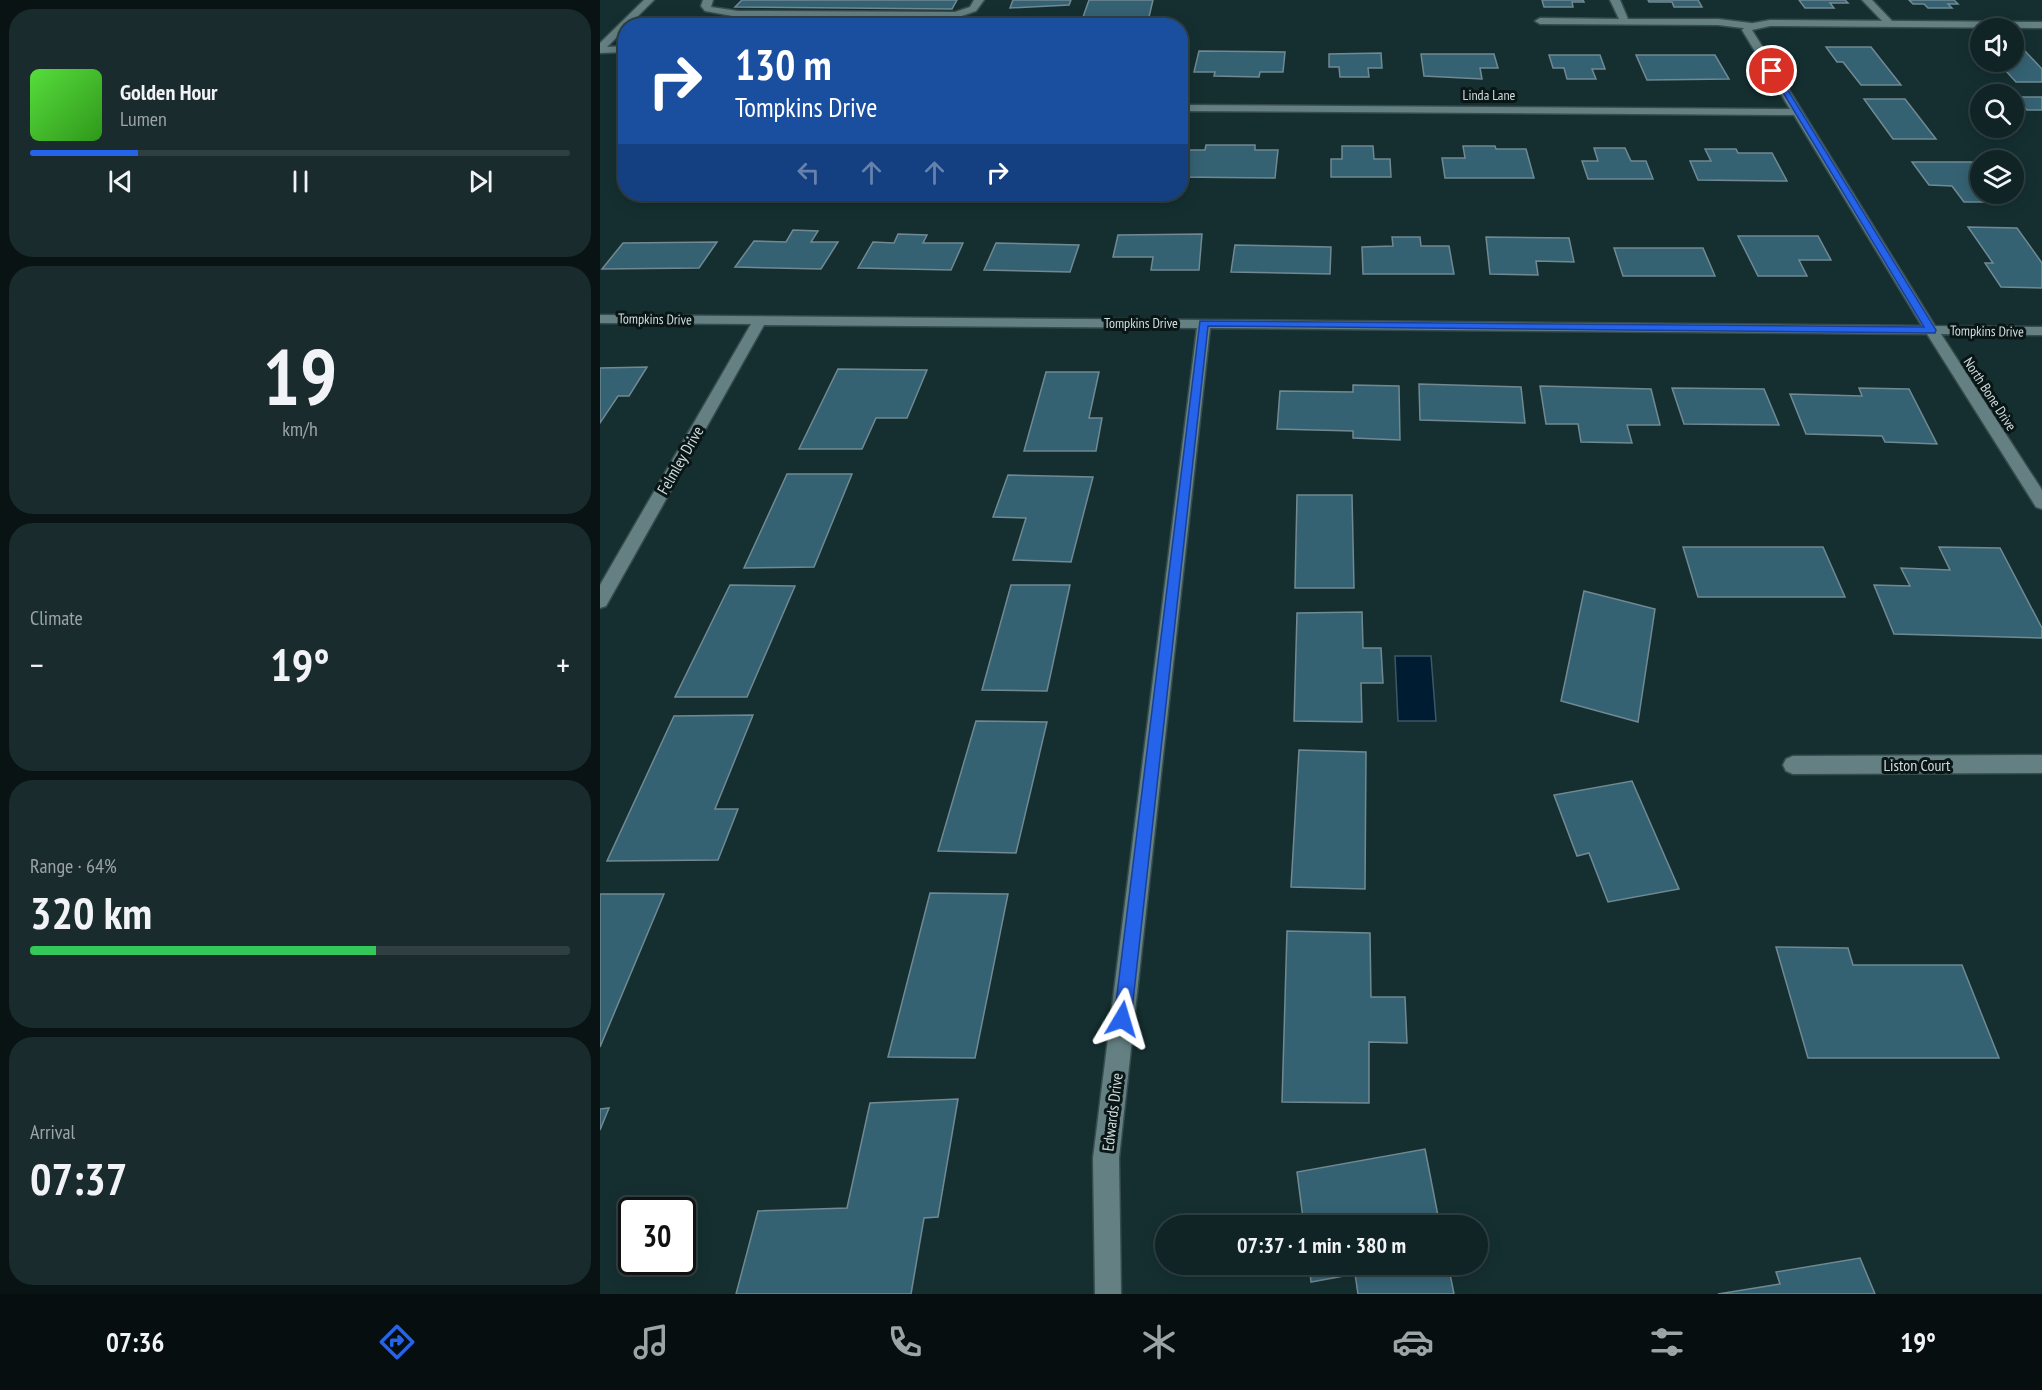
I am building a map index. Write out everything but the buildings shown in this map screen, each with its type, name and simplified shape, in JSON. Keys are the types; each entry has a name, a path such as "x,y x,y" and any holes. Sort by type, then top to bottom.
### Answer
{"street":[{"path":"631,18 649,0"},
{"path":"708,0 706,6 708,9 729,14 945,15 966,13 973,9 979,0"},
{"path":"1615,0 1625,22"},
{"path":"1867,0 1890,24"},
{"path":"1540,21 1718,22 1751,26 1770,23 2042,25"},
{"name":"North Bone Drive","path":"1751,26 1747,30 1797,112 1931,330 2042,503"},
{"path":"600,49 618,31"},
{"path":"600,49 618,49"},
{"name":"Linda Lane","path":"1188,108 1797,112"},
{"name":"Tompkins Drive","path":"600,319 2042,332"},
{"name":"Felmley Drive","path":"600,601 760,320"},
{"name":"Edwards Drive","path":"1108,1294 1106,1158 1204,323"},
{"name":"Liston Court","path":"1793,765 2042,764"}],"water":[{"path":"1395,656 1431,656 1436,721 1398,721"}],"route":[{"path":"1122,1019 1204,323 1931,330 1772,71"}]}
